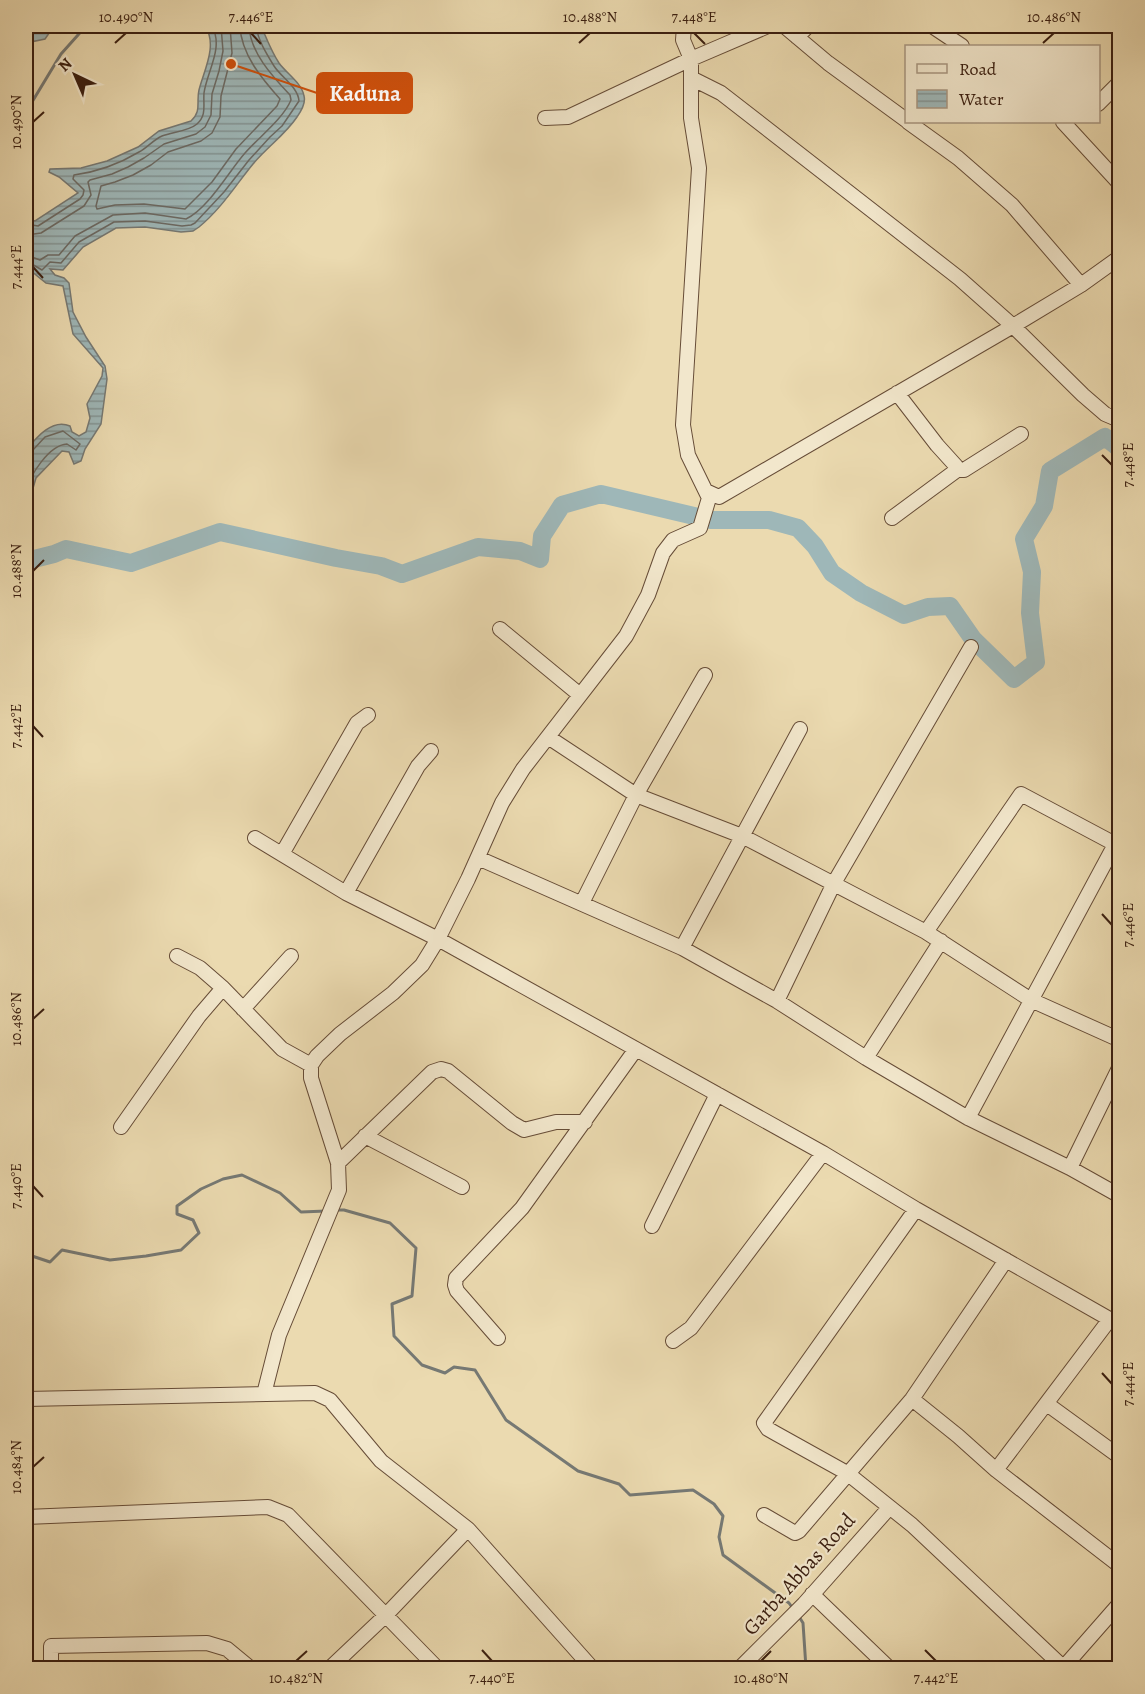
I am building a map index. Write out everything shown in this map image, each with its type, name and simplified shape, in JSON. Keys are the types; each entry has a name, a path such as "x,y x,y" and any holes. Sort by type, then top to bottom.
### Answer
{"street":[{"path":"264,1394 279,1335 325,1229 339,1190 338,1162 312,1078 311,1065 340,1034 393,993 422,965 438,939 510,788 522,769 626,636 648,595 663,553 673,540 700,528 707,495 688,455 683,425 699,168 691,118 691,59 683,40 684,26"},
{"path":"545,118 568,117 691,59 768,26"},
{"path":"784,26 828,63 905,120"},
{"path":"797,37 808,26"},
{"path":"932,26 960,45"},
{"path":"691,78 722,93 960,279 1013,326 1083,395 1105,414 1119,420"},
{"path":"1100,102 1119,82"},
{"path":"910,123 958,158 1012,205 1081,285"},
{"path":"1073,125 1119,184"},
{"path":"707,495 719,497 729,492 779,460 1013,326 1081,285 1119,257"},
{"path":"897,393 957,470"},
{"path":"892,518 957,470 964,470 1021,434"},
{"path":"500,629 580,695"},
{"path":"777,1001 834,883 971,647"},
{"path":"582,903 636,795 705,675"},
{"path":"282,854 357,723 368,715"},
{"path":"682,948 800,729"},
{"path":"548,737 636,795 742,836 926,932 1031,1000 1119,1040"},
{"path":"346,893 418,766 431,751"},
{"path":"926,932 1021,794 1116,848 968,1119"},
{"path":"255,838 346,893 438,939 823,1153 1114,1322 996,1470"},
{"path":"478,858 682,948 777,1001 968,1119 1070,1168 1119,1196"},
{"path":"866,1058 941,941"},
{"path":"177,956 200,968 224,988 282,1048 311,1065"},
{"path":"243,1009 291,956"},
{"path":"121,1127 199,1016 224,988"},
{"path":"498,1338 457,1291 456,1278 522,1208 636,1049"},
{"path":"1070,1168 1119,1066"},
{"path":"338,1162 432,1072 441,1069 448,1071 512,1123 524,1130 556,1122 585,1122"},
{"path":"652,1226 717,1094"},
{"path":"365,1136 462,1187"},
{"path":"673,1341 691,1328 823,1153"},
{"path":"916,1209 764,1423 768,1429 846,1473 912,1525 1063,1668 1119,1603"},
{"path":"764,1515 786,1529 795,1533 799,1531 846,1473 912,1399 1006,1260"},
{"path":"26,1399 315,1393 330,1401 381,1461 468,1529 592,1668"},
{"path":"912,1399 996,1470 1119,1566"},
{"path":"1047,1404 1119,1457"},
{"path":"26,1517 268,1507 288,1515 437,1668"},
{"name":"Garba Abbas Road","path":"740,1668 785,1624 888,1508"},
{"path":"330,1668 386,1615 468,1529"},
{"path":"808,1599 889,1668"},
{"path":"51,1668 51,1646 207,1643 227,1649 250,1668"}],"water":[{"path":"26,26 54,26 45,39 26,43"},
{"path":"205,26 261,26 279,63 303,91 303,106 292,123 253,164 221,205 193,231 181,232 145,227 116,228 83,247 63,270 50,269 55,275 64,278 69,283 73,312 105,366 107,379 101,424 85,449 81,461 74,464 69,452 62,451 36,478 26,512 26,450 45,430 57,425 70,426 72,432 79,436 86,432 90,418 87,404 102,376 103,368 73,334 63,286 46,283 26,267 26,218 35,221 78,193 59,177 49,172 50,169 81,168 107,161 138,147 159,131 191,121 198,110 199,90 210,49 209,33"}],"waterway":[{"path":"26,112 61,54 86,26"},
{"path":"26,561 66,549 131,563 220,532 381,566 402,574 478,547 520,551 540,559 542,536 562,505 601,494 711,520 769,520 798,528 815,546 832,573 861,593 904,615 928,607 950,606 973,639 1014,679 1036,662 1030,613 1032,572 1024,539 1044,506 1050,471 1105,437 1120,449"},
{"path":"26,1254 50,1262 62,1250 110,1260 181,1250 199,1233 193,1220 177,1214 177,1206 201,1189 223,1179 242,1175 280,1193 301,1212 326,1211"},
{"path":"336,1210 344,1210 390,1223 416,1248 412,1296 392,1304 394,1336 422,1365 445,1373 454,1367 475,1370 506,1420 578,1471 619,1484 630,1495 693,1490 714,1504 723,1516 719,1537 723,1555 789,1603 794,1610"},
{"path":"798,1615 803,1623 806,1668"}],"place":[{"name":"Kaduna","path":"231,64"}]}
